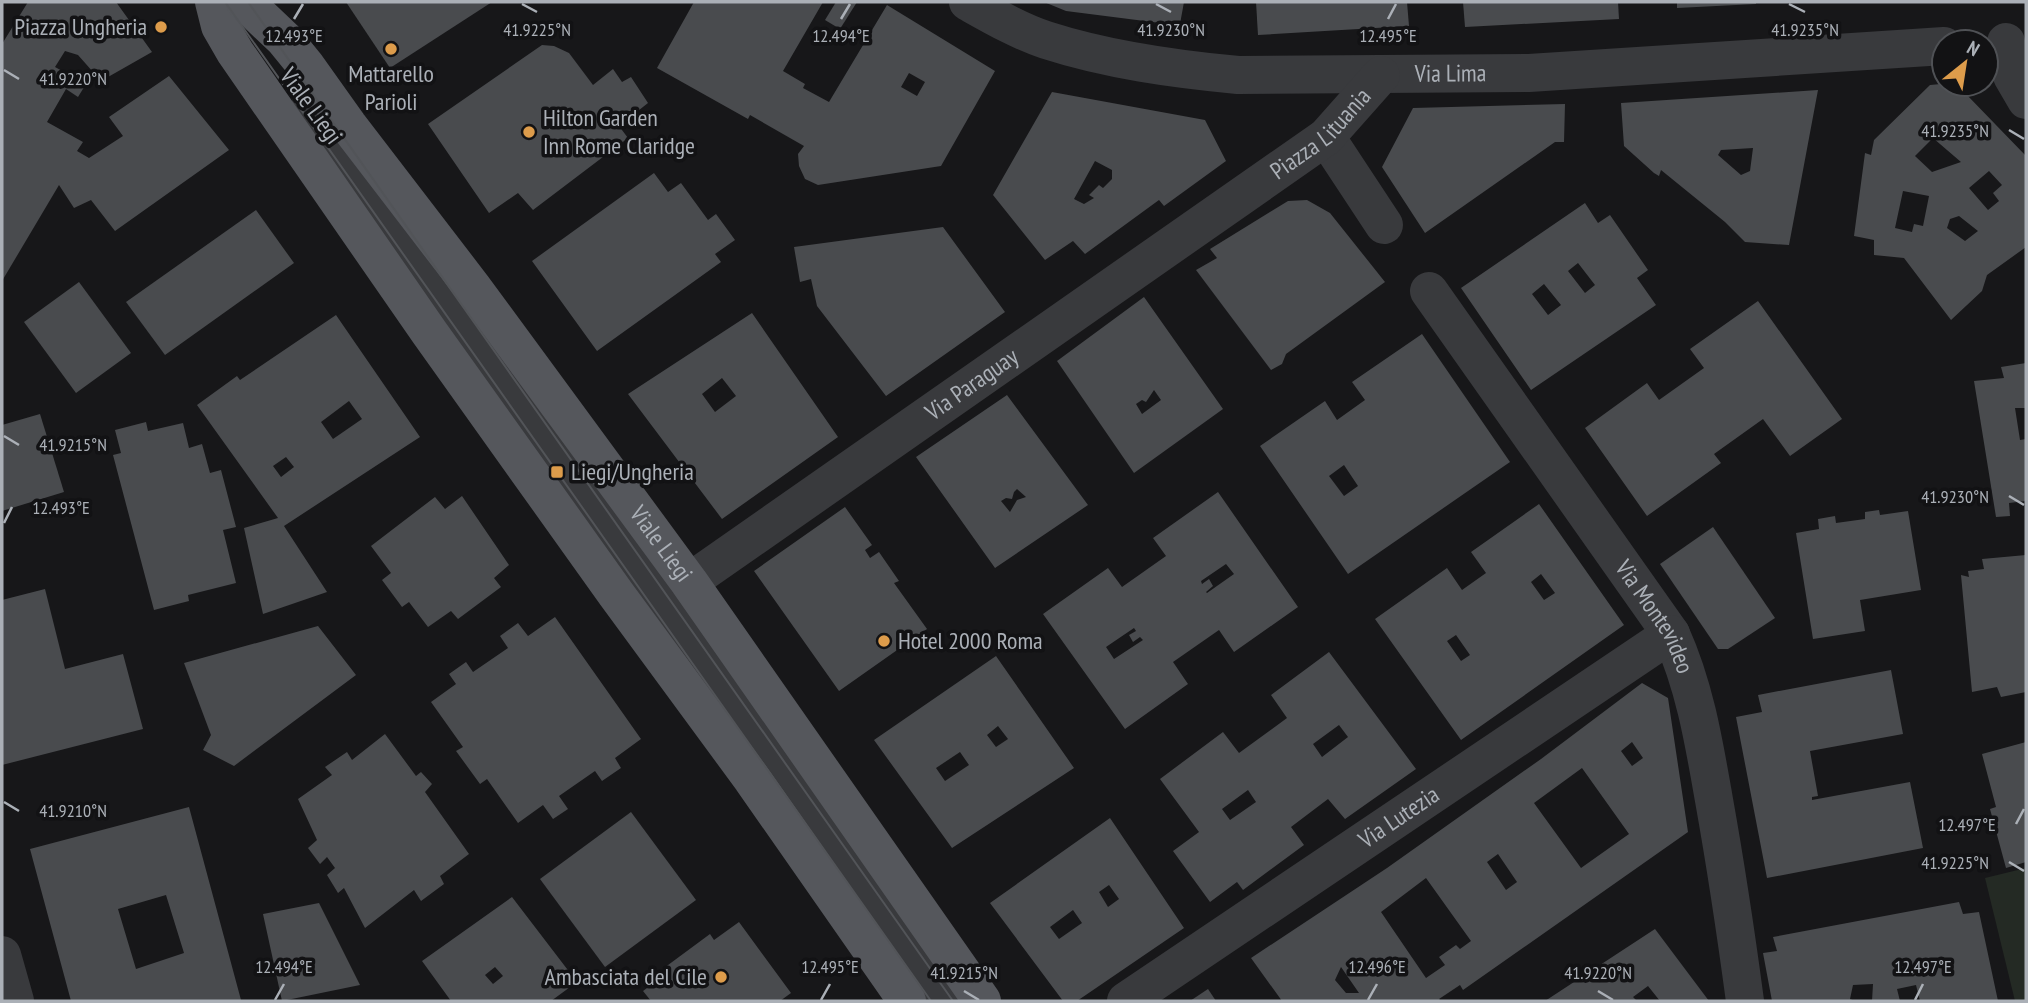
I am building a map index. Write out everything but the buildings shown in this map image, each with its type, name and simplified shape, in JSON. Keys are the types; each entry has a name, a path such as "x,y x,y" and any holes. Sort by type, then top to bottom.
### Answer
{"main road":[{"name":"Viale Liegi","path":"214,2 227,41 265,97 429,332 751,779 907,1001"},
{"name":"Viale Liegi","path":"250,6 306,66 482,299 689,582 982,1001"}],"street":[{"name":"Via Lima","path":"968,2 1013,27 1045,40 1157,65 1238,75 1529,73 1930,47"},
{"name":"Viale Liegi","path":"250,6 303,93 942,1001"},
{"path":"2006,42 2012,76 2026,100"},
{"name":"Piazza Lituania","path":"1255,186 1326,137 1381,75"},
{"path":"1326,137 1384,225"},
{"name":"Via Paraguay","path":"689,582 1255,186"},
{"name":"Via Montevideo","path":"1429,291 1671,634 1691,684 1703,738 1732,904 1745,1001"},
{"name":"Via Lutezia","path":"1126,1001 1671,634"},
{"path":"2,955 15,1001"}],"shaded area":[{"path":"2026,868 2026,1001 2015,1001 1985,878"}],"tram line":[{"path":"225,2 931,1001"},
{"path":"248,2 953,1001"}],"place":[{"name":"Piazza Ungheria","path":"161,27"},
{"name":"Mattarello Parioli","path":"391,49"},
{"name":"Hilton Garden Inn Rome Claridge","path":"529,132"},
{"name":"Liegi/Ungheria","path":"557,472"},
{"name":"Hotel 2000 Roma","path":"884,641"},
{"name":"Ambasciata del Cile","path":"721,977"}]}
